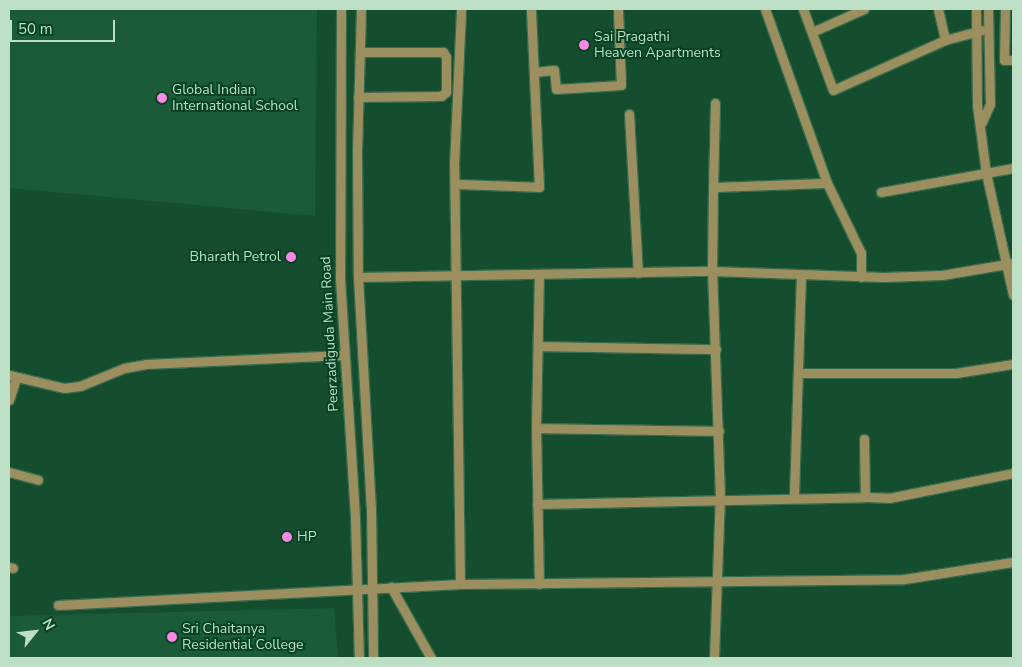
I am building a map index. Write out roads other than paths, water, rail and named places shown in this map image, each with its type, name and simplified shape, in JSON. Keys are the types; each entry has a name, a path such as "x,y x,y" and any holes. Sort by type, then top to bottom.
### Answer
{"street":[{"name":"Peerzadiguda Main Road","path":"341,9 340,278 359,658"},
{"path":"361,9 358,97 358,277 373,589 373,658"},
{"path":"460,584 455,184 461,9"},
{"path":"455,184 539,187 531,9"},
{"path":"534,72 554,70 556,89 622,85 618,9"},
{"path":"765,9 827,183 861,253 861,277"},
{"path":"803,9 833,90 946,40 988,29"},
{"path":"812,32 864,9"},
{"path":"938,9 946,40"},
{"path":"976,9 977,106 982,122 986,172 1010,264 1013,295"},
{"path":"982,122 990,104 988,9"},
{"path":"1005,9 1004,60 1013,60"},
{"path":"358,97 441,96 446,92 446,57 442,52 360,52"},
{"path":"714,658 720,498 712,271 716,104"},
{"path":"629,114 638,272"},
{"path":"881,192 1013,168"},
{"path":"714,187 827,183"},
{"path":"358,277 712,271 861,277 942,274 1010,264"},
{"path":"539,584 536,428 540,274"},
{"path":"794,496 800,373 801,275"},
{"path":"538,346 716,349"},
{"path":"9,400 12,377 64,388 80,386 124,368 146,364 344,355"},
{"path":"800,373 956,373 1013,364"},
{"path":"347,399 364,400"},
{"path":"536,428 719,431"},
{"path":"864,439 866,497"},
{"path":"9,472 38,480"},
{"path":"538,504 794,496 889,498 1013,472"},
{"path":"58,605 357,591 392,587 460,584 904,579 1013,562"},
{"path":"392,587 431,658"}],"place":[{"name":"Sai Pragathi Heaven Apartments","path":"584,45"},
{"name":"Global Indian International School","path":"162,98"},
{"name":"Bharath Petrol","path":"291,257"},
{"name":"HP","path":"287,537"},
{"name":"Sri Chaitanya Residential College","path":"172,637"}]}
